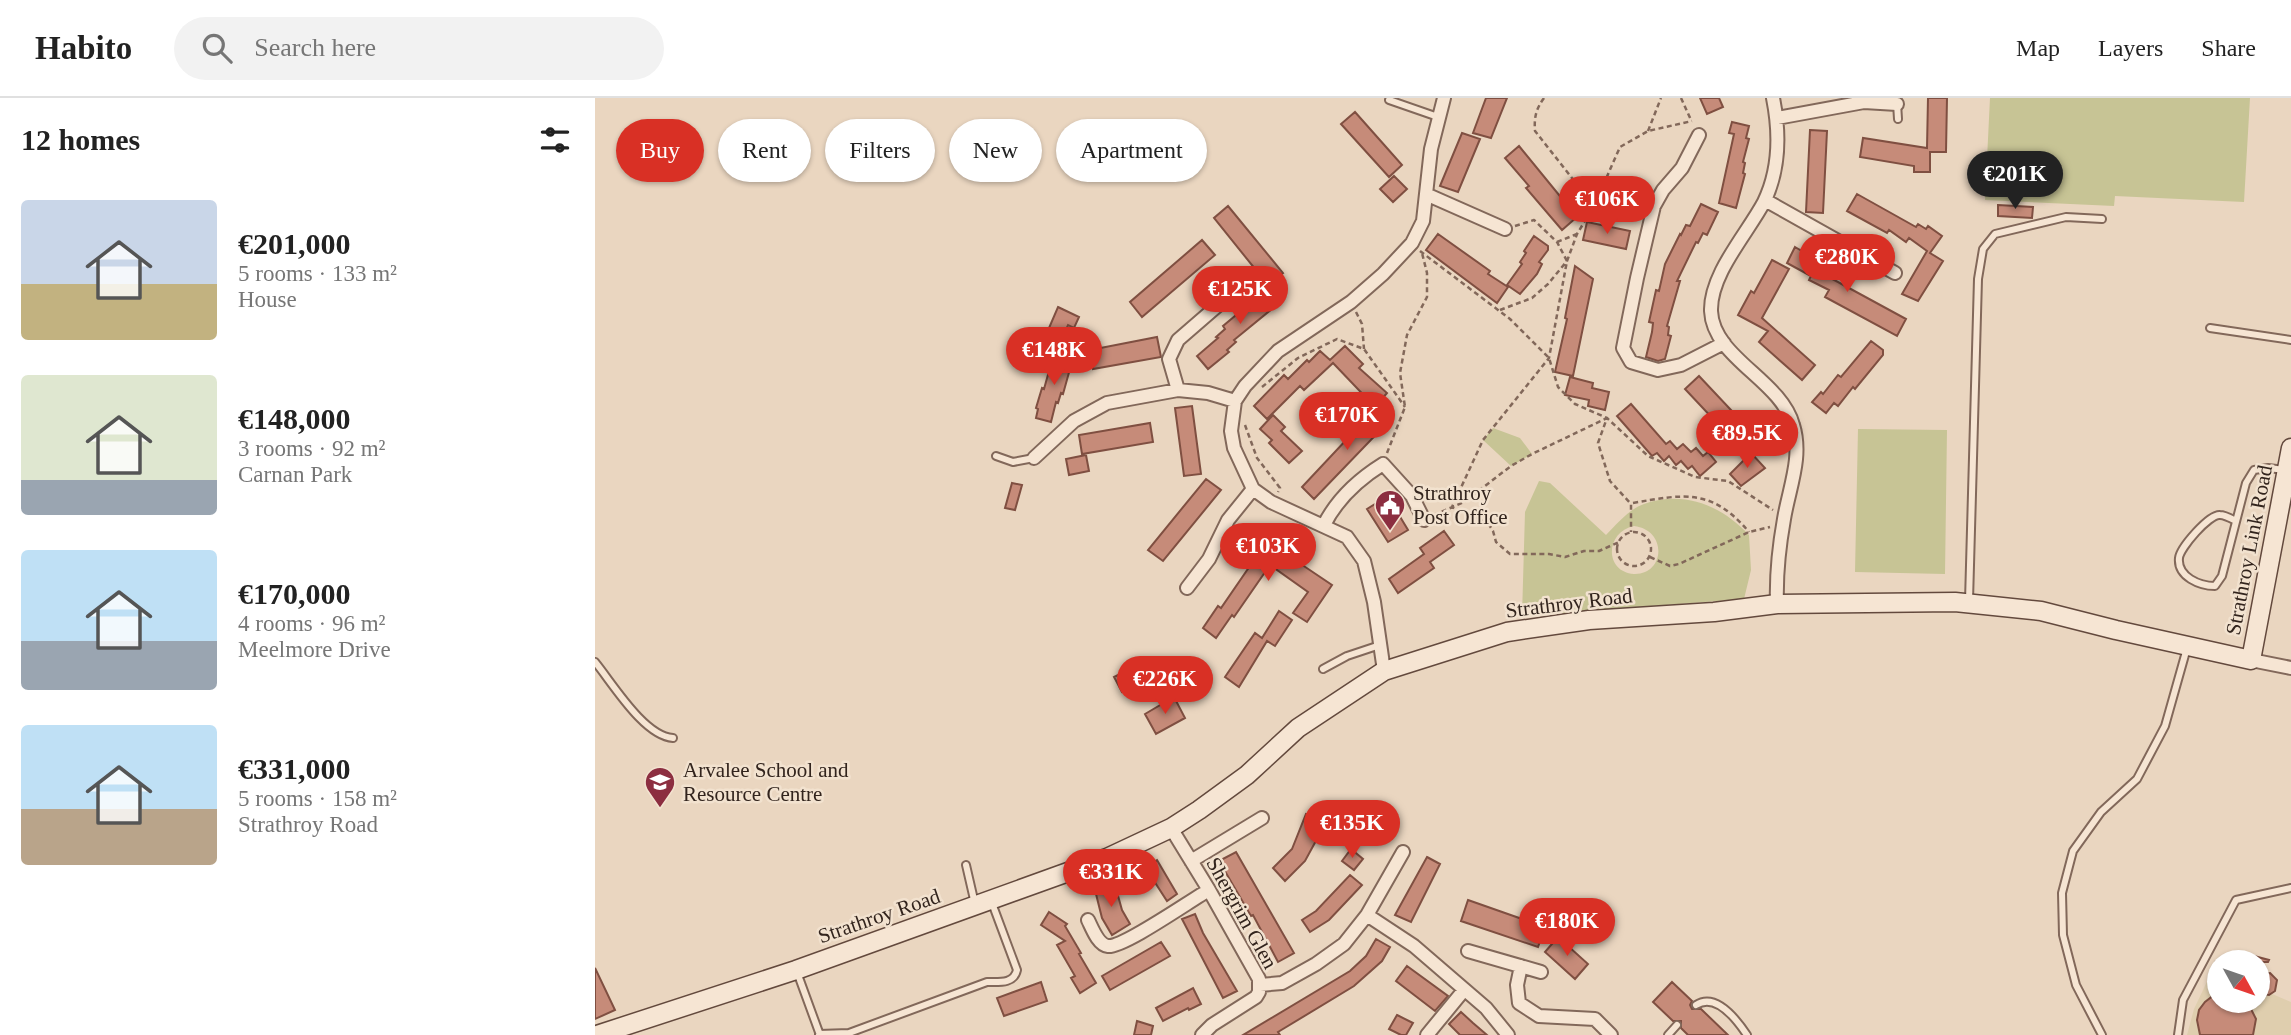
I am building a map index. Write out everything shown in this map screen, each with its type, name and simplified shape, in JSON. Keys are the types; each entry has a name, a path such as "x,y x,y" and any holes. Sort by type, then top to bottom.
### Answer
{"street":[{"path":"1384,671 1374,602 1364,561 1347,537 1271,502 1253,489 1231,432 1235,401 1245,386 1278,351 1351,302 1383,274 1412,243 1423,221 1431,149 1444,98"},
{"path":"1773,98 1777,118 1778,156 1765,200 1723,269 1713,295 1711,311 1714,328 1724,343 1781,400 1793,424 1797,455 1784,520 1777,604"},
{"path":"1777,118 1864,102 1897,101"},
{"path":"1699,135 1682,168 1663,190 1654,206 1623,348 1631,362 1658,370 1681,365 1724,343"},
{"path":"1428,195 1505,229"},
{"path":"1623,199 1654,206"},
{"path":"1765,200 1895,273"},
{"path":"1178,390 1169,359 1178,340 1238,288"},
{"path":"1034,458 1074,421 1107,403 1178,390 1208,393 1235,401"},
{"name":"Strathroy Link Road","path":"2251,660 2290,457"},
{"path":"1324,525 1331,512 1363,477 1383,464 1412,496 1424,520"},
{"path":"1187,587 1209,559 1228,520 1253,489"},
{"name":"Strathroy Road","path":"597,1035 796,970 1107,858 1171,828 1199,810 1247,775 1298,728 1384,671 1477,640 1543,625 1714,612 1777,604 1962,602 2041,611 2251,660"},
{"path":"2251,660 2291,667"},
{"path":"1191,861 1262,818"},
{"name":"Shergrim Glen","path":"1171,828 1257,974 1260,985 1256,997 1212,1025 1202,1035"},
{"path":"1260,985 1282,983 1344,944 1367,915 1403,852"},
{"path":"1088,920 1102,944 1114,945 1134,936 1209,890"},
{"path":"1367,915 1414,946 1486,1008 1508,1035"},
{"path":"1468,951 1541,972"},
{"path":"1521,966 1517,985 1519,1003 1538,1016 1595,1018 1611,1035"},
{"path":"1427,1035 1464,990"}],"lane":[{"path":"1389,100 1404,101 1438,117"},
{"path":"1897,101 1898,119"},
{"path":"1962,602 1978,279 1983,249 1995,234 2028,224 2066,217 2102,219"},
{"path":"2210,328 2291,340"},
{"path":"996,456 1013,462 1034,458"},
{"path":"2236,521 2220,514 2210,517 2182,550 2178,560 2181,570 2192,580 2205,586 2215,586 2223,576 2246,483 2254,470 2268,468 2290,457"},
{"path":"1323,669 1347,656 1380,645"},
{"path":"2102,1035 2076,985 2063,935 2062,893 2073,851 2101,812 2137,779 2165,726 2187,646"},
{"path":"595,662 649,727 664,737 673,738"},
{"path":"796,970 819,1035 849,1033 987,982 1010,980 1017,970 966,865"},
{"path":"2178,1035 2183,1000 2236,900 2291,888"},
{"path":"1696,1004 1703,1000 1710,1001 1726,1010 1747,1035"},
{"path":"1668,1035 1677,1025"}],"path":[{"path":"1544,98 1537,108 1535,131 1594,206"},
{"path":"1648,131 1661,98"},
{"path":"1681,98 1699,135"},
{"path":"1452,507 1483,440 1549,359 1567,261 1577,234 1594,206 1620,147 1648,131 1692,121"},
{"path":"1505,229 1534,220 1557,242 1567,261"},
{"path":"1557,242 1577,234"},
{"path":"1412,243 1500,310 1549,359 1558,387 1575,404 1607,418 1648,456 1695,477 1728,481 1784,520"},
{"path":"1383,464 1405,407 1400,373 1407,335 1427,297 1427,273 1422,253"},
{"path":"1500,310 1532,298 1567,261"},
{"path":"1351,302 1362,324 1364,349 1405,407"},
{"path":"1261,388 1297,359 1337,340 1364,349"},
{"path":"1607,418 1598,443 1610,481 1631,504 1631,532"},
{"path":"1424,520 1464,502 1522,460 1607,418"},
{"path":"1243,419 1257,458 1280,488 1271,502"},
{"path":"1631,504 1680,494 1710,501 1735,515 1749,532"},
{"path":"1452,507 1488,523 1496,542 1510,554 1549,554 1565,557 1584,551 1599,551 1619,542 1631,532 1637,532 1647,538 1651,549 1650,557 1638,566 1627,565 1619,558 1619,542"},
{"path":"1650,557 1670,566 1679,564 1749,532 1784,520"}],"shaded area":[{"path":"1990,98 2250,98 2244,202 2115,196 2114,206 1985,200"},
{"path":"1493,428 1520,438 1532,454 1511,466 1483,440"},
{"path":"1858,429 1947,430 1945,574 1855,572"},
{"path":"1539,481 1550,483 1606,535 1628,513 1644,504 1674,499 1702,503 1727,516 1749,535 1751,570 1744,599 1522,616 1525,512","holes":["1634,526 1653,535 1657,543 1657,560 1644,572 1624,572 1613,560 1613,543 1624,530"]},
{"path":"2207,982 2207,1013 2270,1013 2270,993 2291,1002 2291,1035 2187,1035 2194,1009"}],"building":[{"path":"1486,98 1507,98 1491,138 1473,133"},
{"path":"1700,98 1719,98 1723,107 1707,114"},
{"path":"1928,98 1947,98 1946,152 1930,152 1930,172 1914,172 1914,166 1860,157 1863,138 1927,148"},
{"path":"1355,112 1402,165 1389,177 1341,124"},
{"path":"1732,122 1749,126 1746,138 1749,139 1743,162 1745,174 1736,208 1719,203 1734,134 1729,133"},
{"path":"1810,130 1827,131 1823,213 1806,212"},
{"path":"1462,133 1480,139 1458,192 1440,186"},
{"path":"1519,146 1577,217 1562,230 1526,188 1529,186 1505,158"},
{"path":"1394,176 1407,189 1393,202 1380,189"},
{"path":"1857,194 1916,227 1918,224 1926,229 1928,226 1942,236 1930,253 1943,261 1918,301 1902,294 1927,251 1909,238 1906,242 1889,230 1887,233 1847,211"},
{"path":"1701,204 1718,212 1707,235 1703,233 1698,243 1696,242 1677,281 1680,281 1667,326 1668,335 1671,336 1665,359 1658,361 1646,357 1652,332 1653,323 1649,322 1656,290 1659,291 1665,264 1680,234 1686,225 1690,226"},
{"path":"1998,205 2033,207 2032,218 1998,216"},
{"path":"1228,206 1283,273 1268,285 1214,218"},
{"path":"1587,222 1630,231 1626,249 1583,240"},
{"path":"1438,234 1508,287 1497,303 1426,250"},
{"path":"1534,236 1548,246 1548,250 1539,262 1542,264 1537,274 1520,294 1507,285 1522,264 1520,262 1526,253 1524,251"},
{"path":"1202,240 1215,255 1142,317 1130,302"},
{"path":"1795,247 1828,269 1825,275 1906,319 1897,336 1825,297 1829,290 1809,280 1811,276 1787,263"},
{"path":"1772,260 1789,269 1762,318 1815,365 1802,380 1759,342 1768,331 1738,315"},
{"path":"1575,266 1593,279 1573,376 1555,372"},
{"path":"1272,285 1284,299 1234,340 1236,342 1227,350 1229,352 1208,369 1197,356 1218,338 1216,337 1225,329 1223,326"},
{"path":"1058,307 1079,317 1074,328 1068,325 1061,341 1046,335"},
{"path":"1157,337 1161,357 1093,369 1090,350"},
{"path":"1871,341 1883,350 1883,355 1855,389 1853,387 1838,406 1834,403 1826,413 1812,402 1821,392 1823,394 1838,375 1841,377"},
{"path":"1345,346 1363,364 1359,368 1387,393 1375,407 1333,363 1304,390 1300,386 1267,419 1254,406 1284,375 1288,379 1320,351 1330,360"},
{"path":"1054,353 1073,358 1063,394 1061,393 1058,403 1056,402 1051,422 1036,418 1036,408"},
{"path":"1699,376 1762,443 1748,456 1685,389"},
{"path":"1570,377 1593,383 1592,388 1609,392 1605,410 1588,406 1589,400 1565,395"},
{"path":"1631,404 1666,444 1670,441 1677,449 1683,444 1691,452 1696,448 1703,456 1708,452 1716,462 1700,476 1692,466 1688,469 1681,461 1676,465 1669,456 1664,461 1657,453 1652,456 1617,416"},
{"path":"1379,405 1392,418 1314,499 1302,487"},
{"path":"1192,406 1201,474 1184,476 1175,408"},
{"path":"1273,415 1285,427 1281,431 1302,451 1289,463 1269,443 1272,440 1260,429"},
{"path":"1150,423 1153,442 1082,454 1079,435"},
{"path":"1751,453 1765,468 1741,486 1730,474"},
{"path":"1086,455 1089,471 1069,475 1066,459"},
{"path":"1206,479 1221,490 1163,561 1148,550"},
{"path":"1012,483 1022,485 1015,510 1005,508"},
{"path":"1380,501 1391,519 1399,515 1408,530 1388,542 1367,509"},
{"path":"1241,530 1276,555 1280,550 1332,585 1307,622 1293,613 1308,592 1270,565 1216,638 1203,628 1218,606 1221,608 1254,560 1231,544"},
{"path":"1444,531 1454,545 1430,562 1434,568 1398,593 1389,579 1424,554 1420,548"},
{"path":"1279,611 1292,620 1275,646 1267,641 1239,687 1225,677 1255,633 1262,638"},
{"path":"1124,672 1132,687 1122,692 1114,677"},
{"path":"1174,697 1185,718 1156,734 1145,714"},
{"path":"1306,814 1323,819 1318,837 1305,861 1285,881 1273,868 1292,849"},
{"path":"1351,849 1363,859 1354,870 1342,861"},
{"path":"1236,852 1294,953 1278,962 1253,915 1251,916 1219,861"},
{"path":"1427,857 1440,864 1411,922 1395,915"},
{"path":"1157,860 1177,894 1167,901 1145,867"},
{"path":"1350,875 1362,885 1329,920 1310,932 1302,920 1316,911"},
{"path":"1115,885 1122,910 1130,924 1112,935 1102,918 1095,890"},
{"path":"1468,900 1545,927 1538,947 1461,921"},
{"path":"1049,912 1067,924 1065,926 1096,983 1080,993 1071,978 1075,976 1057,945 1065,941 1041,925"},
{"path":"1195,914 1237,991 1223,998 1182,919"},
{"path":"1558,937 1588,964 1575,979 1545,952"},
{"path":"1376,939 1390,947 1382,961 1354,986 1278,1032 1280,1035 1243,1035 1350,971 1366,956"},
{"path":"1161,942 1170,956 1110,990 1102,976"},
{"path":"1407,966 1448,996 1435,1011 1396,981"},
{"path":"595,968 615,1010 595,1019"},
{"path":"2270,973 2277,980 2275,991 2270,994"},
{"path":"1041,982 1047,1001 1004,1016 997,998"},
{"path":"1672,982 1692,1001 1692,1009 1701,1009 1728,1035 1688,1035 1681,1028 1681,1021 1673,1021 1653,1002"},
{"path":"1193,988 1201,1004 1163,1021 1156,1008"},
{"path":"2207,1000 2207,1013 2253,1013 2256,1019 2253,1035 2200,1035 2197,1020 2199,1010"},
{"path":"1461,1012 1487,1035 1460,1035 1449,1024"},
{"path":"1397,1015 1413,1023 1406,1035 1389,1029"},
{"path":"1137,1021 1153,1026 1151,1035 1134,1035"}],"place":[{"name":"Strathroy Post Office","path":"1390,532"},
{"name":"Arvalee School and Resource Centre","path":"660,809"}]}
